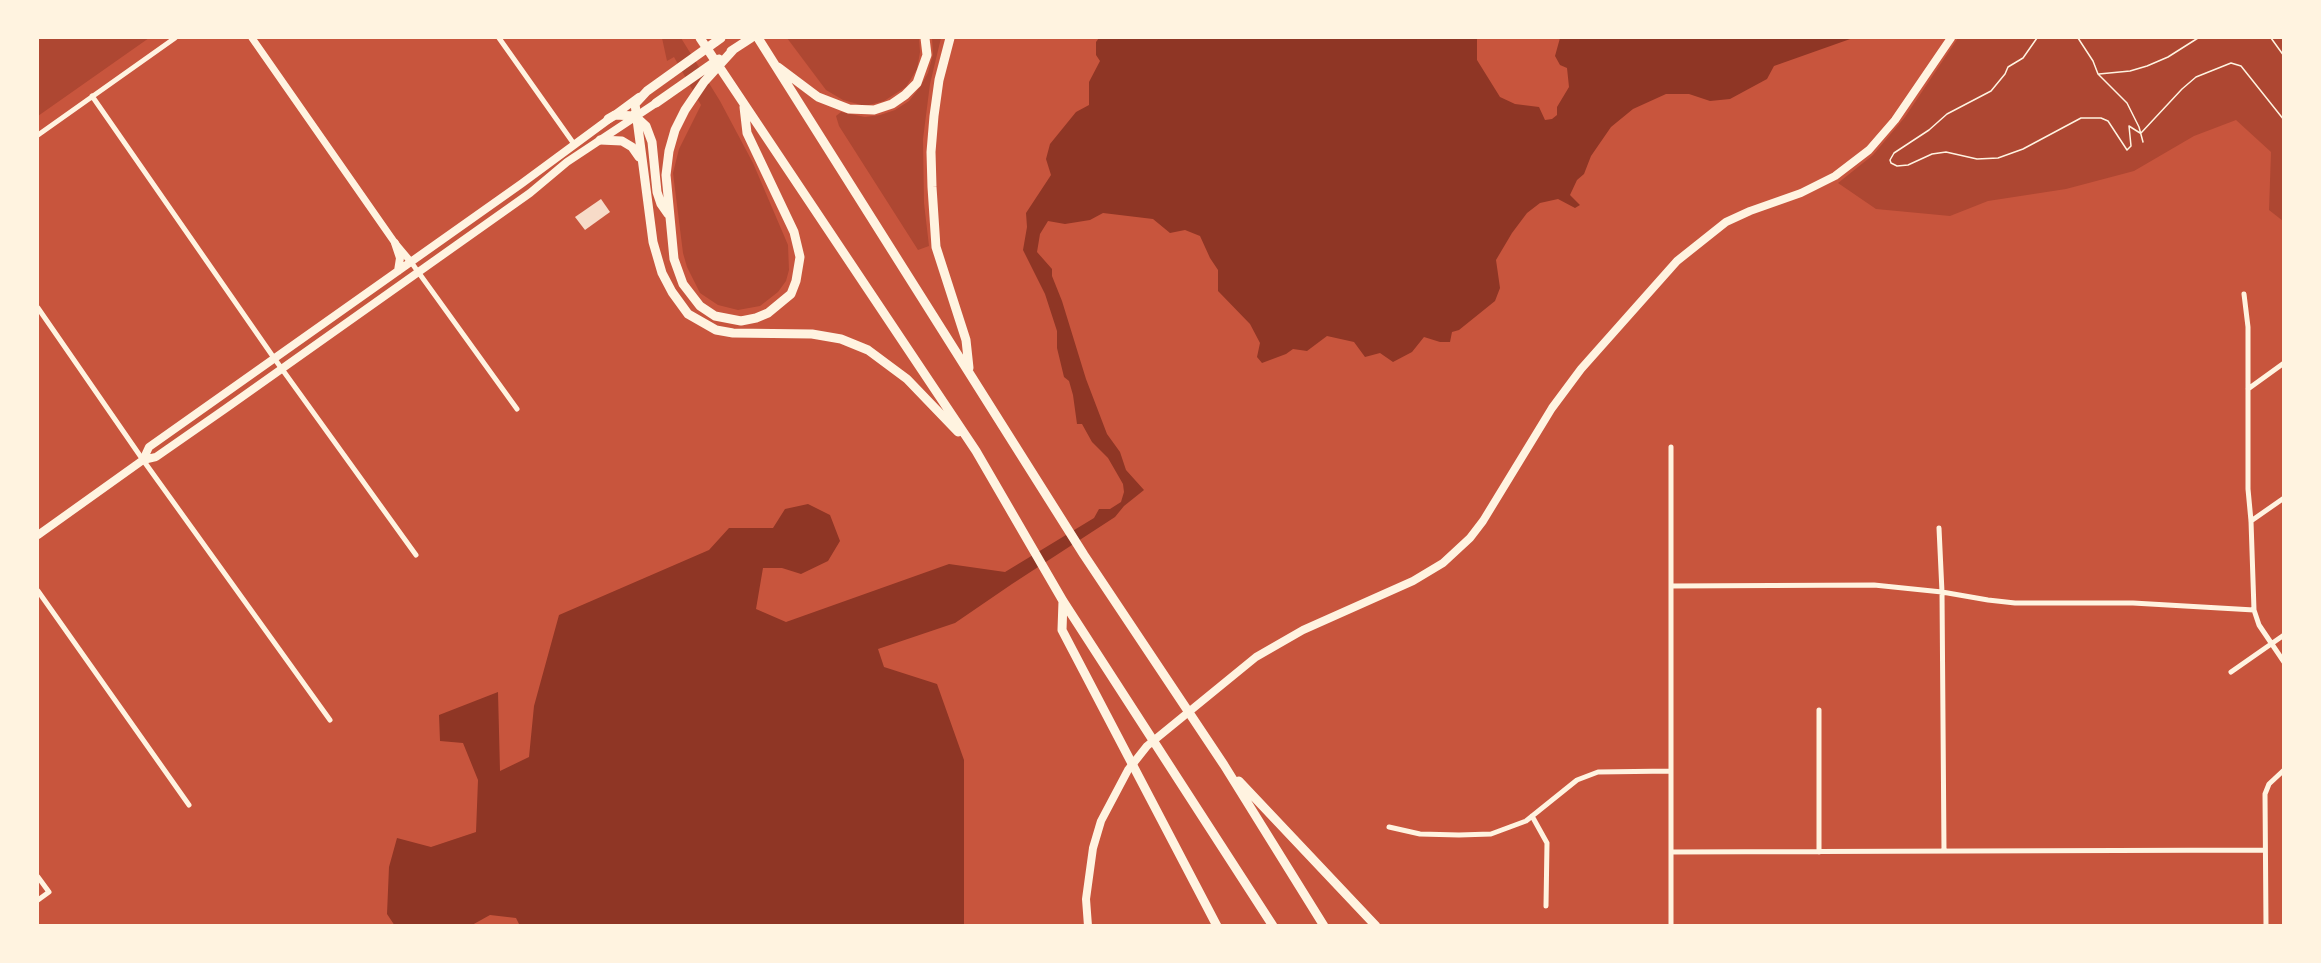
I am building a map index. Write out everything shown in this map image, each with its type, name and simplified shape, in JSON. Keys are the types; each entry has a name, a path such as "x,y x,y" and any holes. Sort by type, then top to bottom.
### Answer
{"highway":[{"path":"700,38 976,450 1063,601 1273,926"},
{"path":"721,38 647,91 635,104 653,242 659,263 672,292 688,315 716,330 733,333 812,334 841,339 868,350 907,379 976,450"},
{"path":"656,103 751,38"},
{"path":"758,38 1084,555 1224,765 1324,926"},
{"path":"771,61 818,97 849,110 874,110 892,104 916,83 927,55 926,38"},
{"path":"950,38 939,80 934,116 931,152 932,187 936,247 966,340 970,373"},
{"path":"734,49 693,96 675,130 666,175 668,214 674,259 679,275 690,296 700,306 715,316 741,321 768,313 791,294 800,257 794,232 747,133 744,105"},
{"path":"608,118 622,115 635,116 646,126 650,133 657,192 668,214"},
{"path":"600,140 616,140 627,144 641,161"},
{"path":"1063,601 1062,630 1217,926"},
{"path":"1224,765 1376,926"}],"main road":[{"path":"1088,926 1086,899 1093,848 1101,821 1128,770 1148,746 1256,657 1303,630 1413,581 1443,563 1470,538 1483,520 1552,408 1581,369 1677,261 1726,222 1801,193 1836,176 1869,150 1895,120 1951,38"},
{"path":"143,460 149,447 521,184 647,91"},
{"path":"38,535 143,460 156,457 530,193 552,173 656,103"},
{"path":"521,184 530,193"},
{"path":"395,243 400,258 399,271"}],"street":[{"path":"38,135 175,38"},
{"path":"252,38 395,243 411,261 517,409"},
{"path":"499,38 574,144"},
{"path":"92,96 281,368 416,555"},
{"path":"2244,294 2248,327 2248,489 2252,520 2253,610 2259,625 2283,662"},
{"path":"38,308 143,460 330,720"},
{"path":"2248,389 2283,363"},
{"path":"1671,447 1671,926"},
{"path":"2252,520 2283,498"},
{"path":"1939,528 1942,592 1944,851"},
{"path":"1671,586 1874,585 2015,603 2133,603 2253,610"},
{"path":"38,591 189,805"},
{"path":"2230,672 2283,635"},
{"path":"1819,710 1819,852"},
{"path":"2266,926 2265,795 2269,784 2283,770"},
{"path":"1389,827 1420,834 1491,834 1526,821 1577,780 1598,772 1671,771"},
{"path":"1532,816 1547,843 1546,906"},
{"path":"1671,852 2265,850"},
{"path":"38,877 49,892 38,900"}],"path":[{"path":"2037,38 2023,58 2008,67 1991,91 1947,114 1929,130 1894,153 1890,160 1891,163 1897,166 1908,165 1932,154 1946,152 1977,159 1998,158 2023,149 2081,118 2101,118 2108,121 2127,150 2131,146 2129,126 2140,134"},
{"path":"2078,38 2093,61 2098,74 2127,103 2143,142"},
{"path":"2098,74 2130,71 2147,66 2168,57 2198,38"},
{"path":"2271,38 2283,56"},
{"path":"2140,134 2196,77 2231,63 2241,66 2283,120"}],"shaded area":[{"path":"38,38 149,38 38,116"},
{"path":"662,38 681,38 720,101 753,163 788,245 789,270 786,281 778,292 760,306 738,310 718,305 700,293 687,267 683,253 673,173 679,149 701,105 674,57 667,61"},
{"path":"787,38 919,38 920,52 917,69 906,87 884,101 865,106 843,100 826,90"},
{"path":"932,38 941,38 930,84 923,139 924,203 929,246 918,250 839,126 836,116 841,112 865,117 880,115 895,110 909,101 928,73 933,54"},
{"path":"1099,38 1477,38 1477,60 1500,97 1515,104 1539,107 1545,120 1557,115 1557,107 1569,87 1567,68 1560,65 1555,56 1560,38 1853,38 1774,66 1767,79 1730,99 1710,101 1689,94 1666,94 1633,109 1611,127 1591,156 1584,174 1577,180 1570,195 1580,205 1575,208 1558,199 1540,203 1527,213 1512,233 1496,260 1500,288 1495,301 1459,330 1452,332 1450,342 1440,342 1424,337 1412,352 1393,362 1380,353 1365,357 1354,342 1327,336 1307,351 1293,349 1262,363 1257,357 1260,343 1250,324 1218,291 1218,270 1200,236 1185,230 1170,233 1153,219 1103,213 1090,220 1065,224 1048,221 1040,234 1037,252 1052,269 1052,276 1086,379 1107,434 1120,452 1126,470 1144,490 1124,506 1115,517 955,623 878,649 884,667 937,684 964,760 964,925 520,926 516,918 490,915 472,925 395,926 387,914 389,867 397,838 431,847 476,832 478,780 463,743 440,741 439,715 498,692 500,771 529,757 534,706 559,615 709,550 729,528 773,528 785,509 808,504 830,515 840,541 828,561 801,574 782,568 763,568 756,609 786,622 949,564 1005,572 1094,518 1099,509 1110,509 1121,502 1124,492 1123,484 1108,458 1092,442 1082,424 1077,424 1073,395 1069,381 1064,377 1057,348 1057,331 1045,294 1023,250 1027,227 1026,213 1051,175 1046,159 1050,144 1076,112 1089,105 1089,82 1100,61 1096,55 1096,42"},
{"path":"1958,38 2283,38 2283,221 2269,210 2271,152 2236,120 2194,136 2134,171 2066,189 1988,201 1950,216 1876,209 1838,183 1873,155 1905,117"}],"building":[{"path":"601,199 610,212 585,230 575,217"}]}
